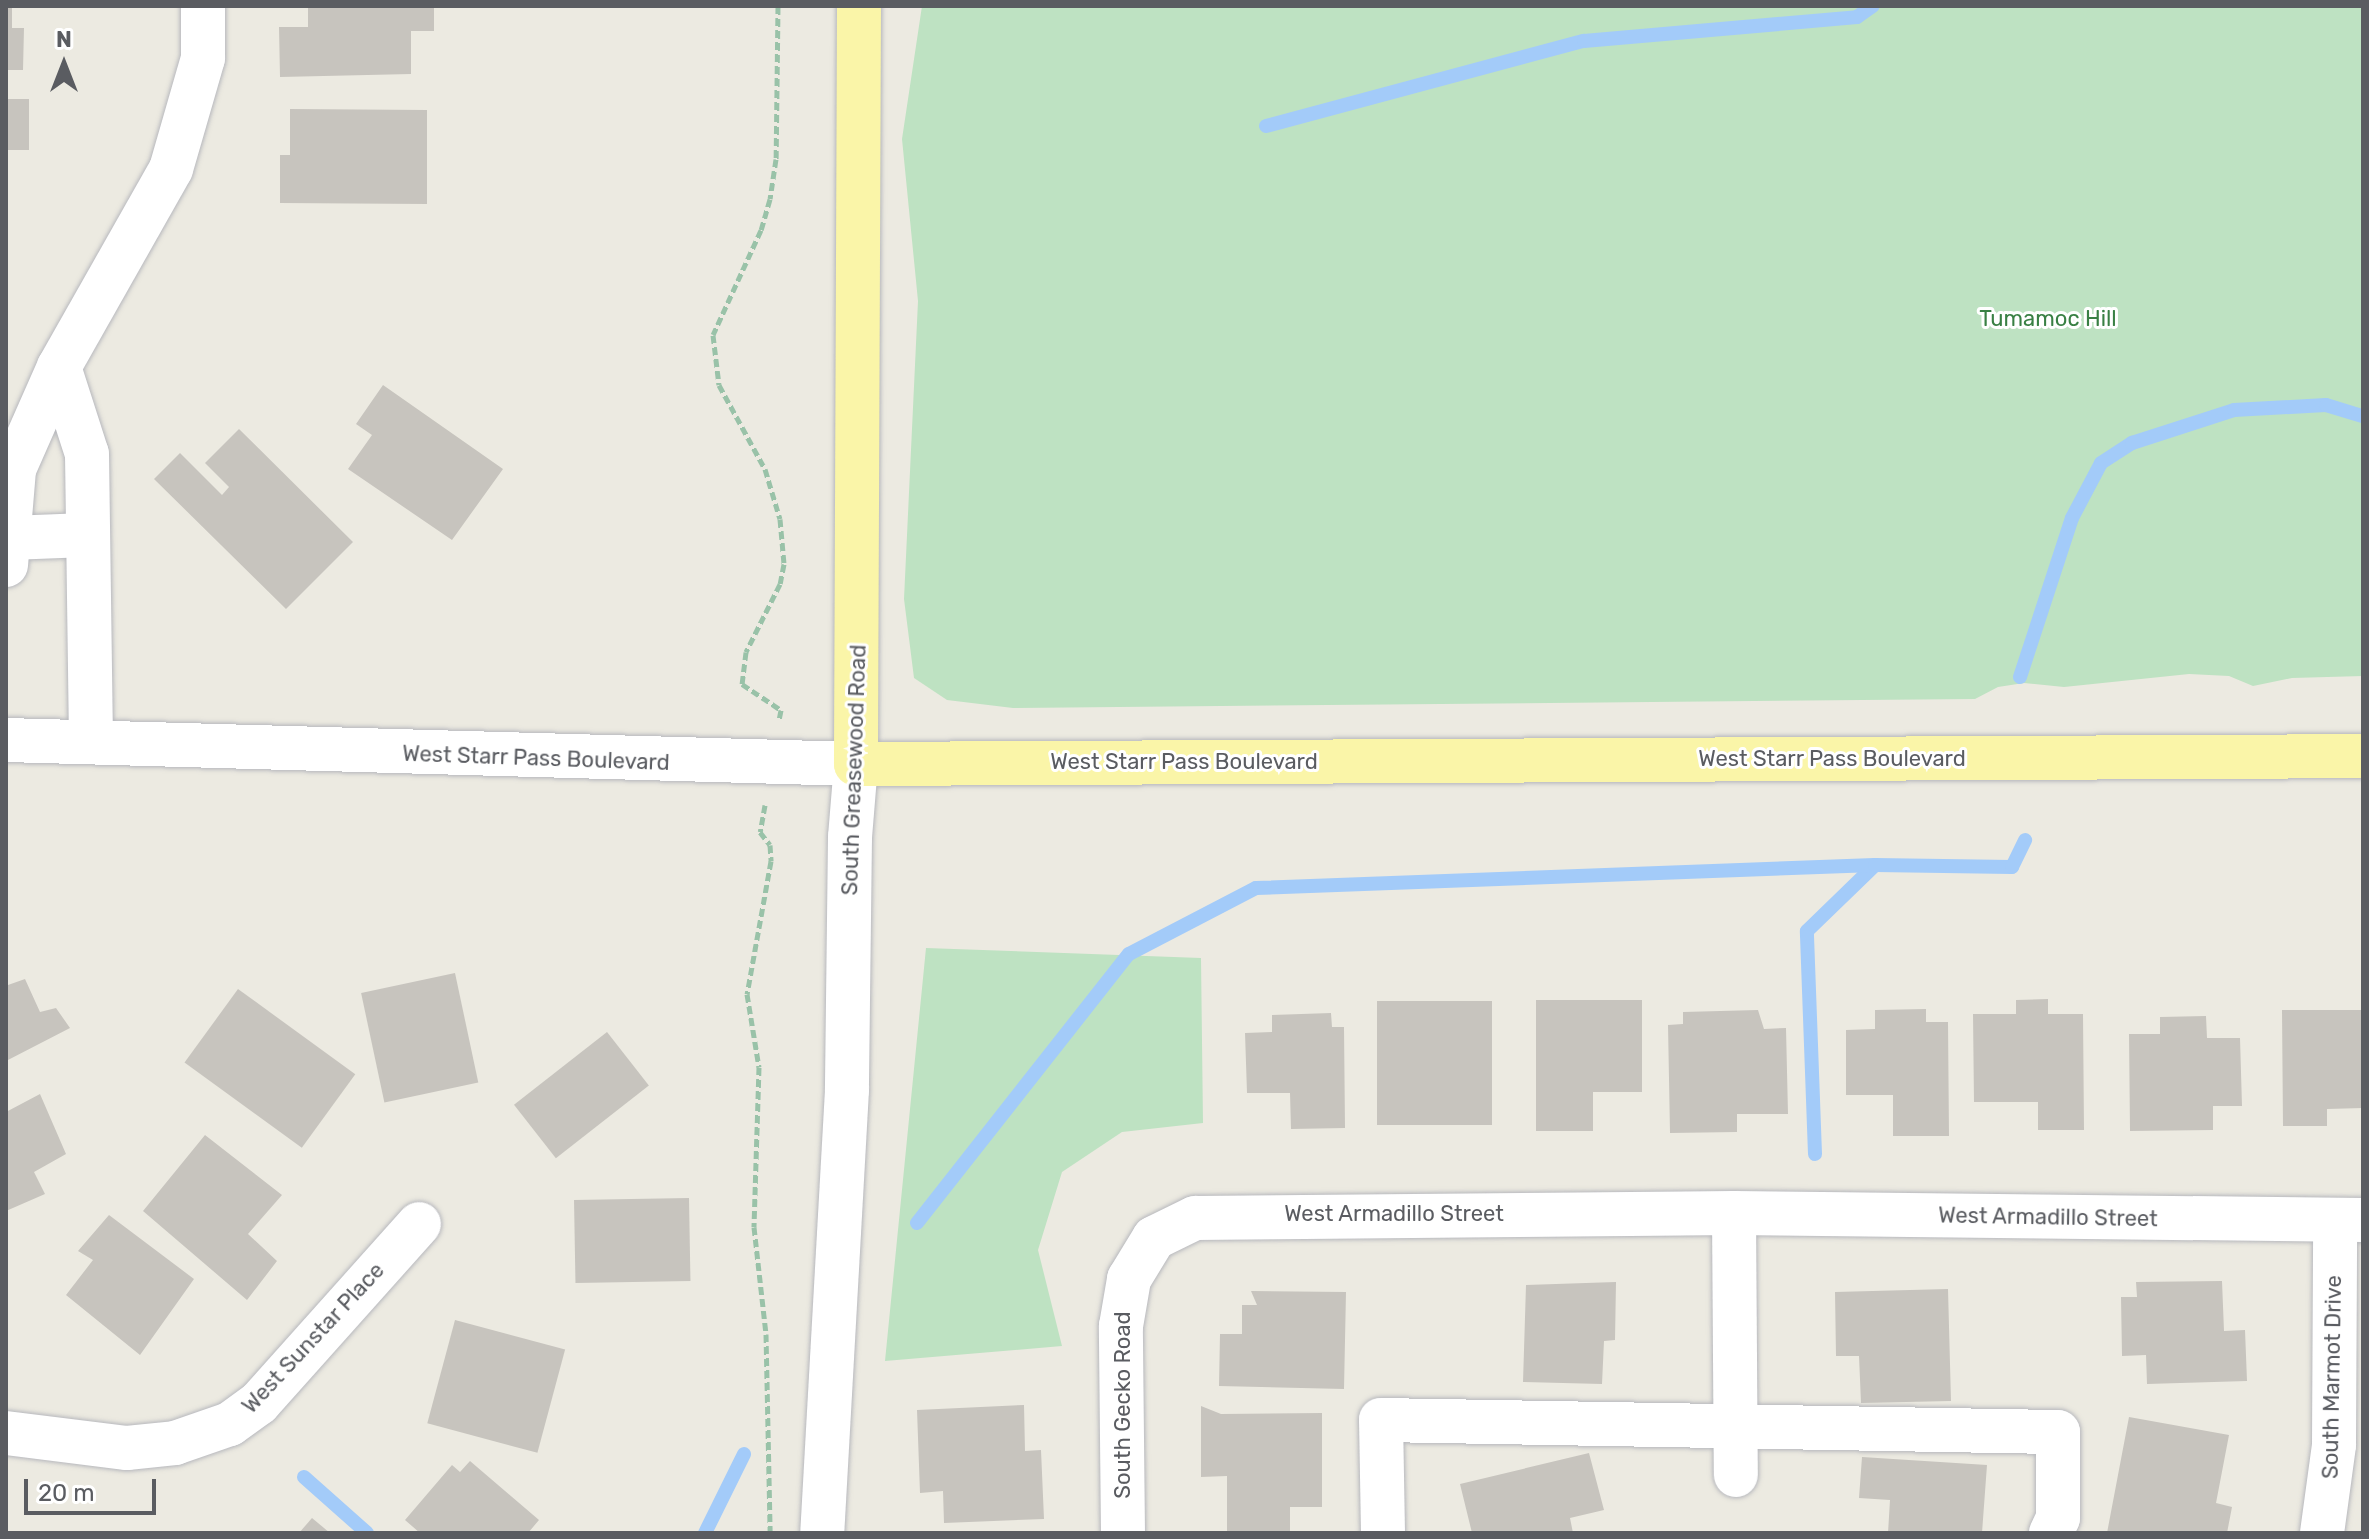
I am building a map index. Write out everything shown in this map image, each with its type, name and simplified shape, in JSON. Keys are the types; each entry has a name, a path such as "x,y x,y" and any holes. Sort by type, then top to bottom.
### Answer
{"main road":[{"name":"South Greasewood Road","path":"856,764 859,6"},
{"name":"West Starr Pass Boulevard","path":"856,764 2363,756"}],"street":[{"path":"87,535 7,552 14,469 59,367 171,169 203,58 203,6"},
{"path":"59,367 87,454 91,742"},
{"name":"West Starr Pass Boulevard","path":"6,740 856,764"},
{"name":"South Greasewood Road","path":"822,1533 847,1090 850,837 856,764"},
{"path":"1734,1213 1736,1475"},
{"name":"West Armadillo Street","path":"1154,1238 1177,1223 1219,1215 1734,1213 2349,1220"},
{"name":"South Marmot Drive","path":"2322,1533 2334,1445 2349,1220"},
{"name":"West Sunstar Place","path":"6,1433 127,1448 175,1443 230,1424 259,1403 419,1224"},
{"name":"South Gecko Road","path":"1123,1533 1123,1306 1129,1279 1154,1238"},
{"path":"1383,1533 1381,1420 2058,1432 2058,1518 2051,1533"}],"path":[{"path":"767,704 742,684 746,652 780,584 784,564 780,519 765,469 719,385 713,335 761,230 770,199 776,159 778,6"},
{"path":"760,832 770,845 771,861 747,994 759,1067 754,1227 766,1334 770,1533"}],"green space":[{"name":"Tumamoc Hill","path":"922,6 2363,6 2363,676 2292,678 2253,686 2229,676 2189,674 2064,687 2024,683 1998,687 1975,699 1013,708 947,700 914,678 904,599 918,301 902,139"},
{"path":"926,948 1201,958 1203,1123 1122,1132 1062,1172 1038,1250 1062,1346 885,1361"}],"building":[{"path":"6,6 12,6 12,28 24,28 23,70 6,70"},
{"path":"308,6 434,6 434,31 411,31 411,74 280,77 279,27 308,27"},
{"path":"6,99 29,99 29,150 6,150"},
{"path":"290,109 427,110 427,204 280,203 280,155 290,155"},
{"path":"383,385 503,469 452,540 348,469 372,435 356,424"},
{"path":"239,429 353,542 286,609 154,479 180,453 222,495 229,487 205,463"},
{"path":"455,973 478,1083 384,1103 361,993"},
{"path":"25,979 40,1012 56,1008 70,1028 6,1061 6,981 8,985"},
{"path":"238,989 355,1074 302,1148 185,1063"},
{"path":"2048,999 2048,1014 2083,1014 2084,1130 2038,1130 2038,1102 1974,1102 1973,1014 2016,1014 2016,1000"},
{"path":"1536,1000 1642,1000 1642,1092 1593,1092 1593,1131 1536,1131"},
{"path":"1377,1001 1492,1001 1492,1125 1377,1125"},
{"path":"1926,1009 1926,1022 1948,1022 1949,1136 1893,1136 1893,1095 1846,1095 1846,1030 1875,1029 1875,1010"},
{"path":"1758,1010 1764,1029 1786,1028 1788,1114 1737,1114 1737,1132 1670,1133 1668,1025 1683,1024 1683,1012"},
{"path":"2282,1010 2361,1010 2363,1108 2327,1109 2327,1126 2283,1126"},
{"path":"1331,1013 1332,1027 1344,1027 1345,1128 1291,1129 1290,1093 1247,1093 1245,1033 1272,1032 1272,1015"},
{"path":"2206,1016 2207,1038 2240,1038 2242,1106 2213,1106 2213,1130 2130,1131 2129,1034 2160,1034 2160,1017"},
{"path":"607,1032 649,1086 556,1158 514,1105"},
{"path":"40,1094 66,1154 34,1172 45,1194 6,1211 6,1112"},
{"path":"205,1135 282,1195 248,1234 277,1261 247,1300 143,1211"},
{"path":"689,1198 690,1281 575,1283 574,1200"},
{"path":"109,1215 194,1279 140,1355 66,1295 93,1260 78,1251"},
{"path":"2222,1281 2224,1331 2245,1330 2247,1381 2147,1384 2146,1355 2122,1356 2121,1297 2137,1297 2136,1282"},
{"path":"1616,1282 1615,1340 1604,1341 1602,1384 1523,1382 1526,1285"},
{"path":"1948,1289 1951,1401 1861,1403 1859,1356 1836,1356 1835,1292"},
{"path":"1251,1291 1346,1292 1344,1389 1219,1386 1220,1334 1242,1334 1242,1305 1257,1305"},
{"path":"455,1320 565,1350 537,1453 427,1423"},
{"path":"1024,1405 1025,1451 1041,1450 1044,1519 944,1523 943,1491 920,1493 917,1410"},
{"path":"1201,1406 1221,1414 1322,1413 1322,1507 1290,1507 1290,1533 1227,1533 1227,1476 1201,1477"},
{"path":"2129,1417 2229,1435 2216,1503 2232,1507 2227,1533 2107,1533"},
{"path":"1589,1453 1604,1510 1570,1518 1573,1533 1472,1533 1460,1484"},
{"path":"1862,1457 1987,1465 1982,1533 1888,1533 1890,1500 1859,1498"},
{"path":"470,1461 539,1520 528,1533 420,1533 405,1520 452,1465 460,1472"},
{"path":"312,1518 330,1533 299,1533"}],"waterway":[{"path":"1266,126 1584,41 1857,17 1873,6"},
{"path":"2020,677 2072,518 2101,463 2132,443 2234,410 2326,405 2363,416"},
{"path":"917,1223 1129,954 1256,888 1875,865 2012,867 2025,840"},
{"path":"1815,1154 1807,931 1875,865"},
{"path":"705,1533 744,1454"},
{"path":"304,1477 367,1533"}]}
